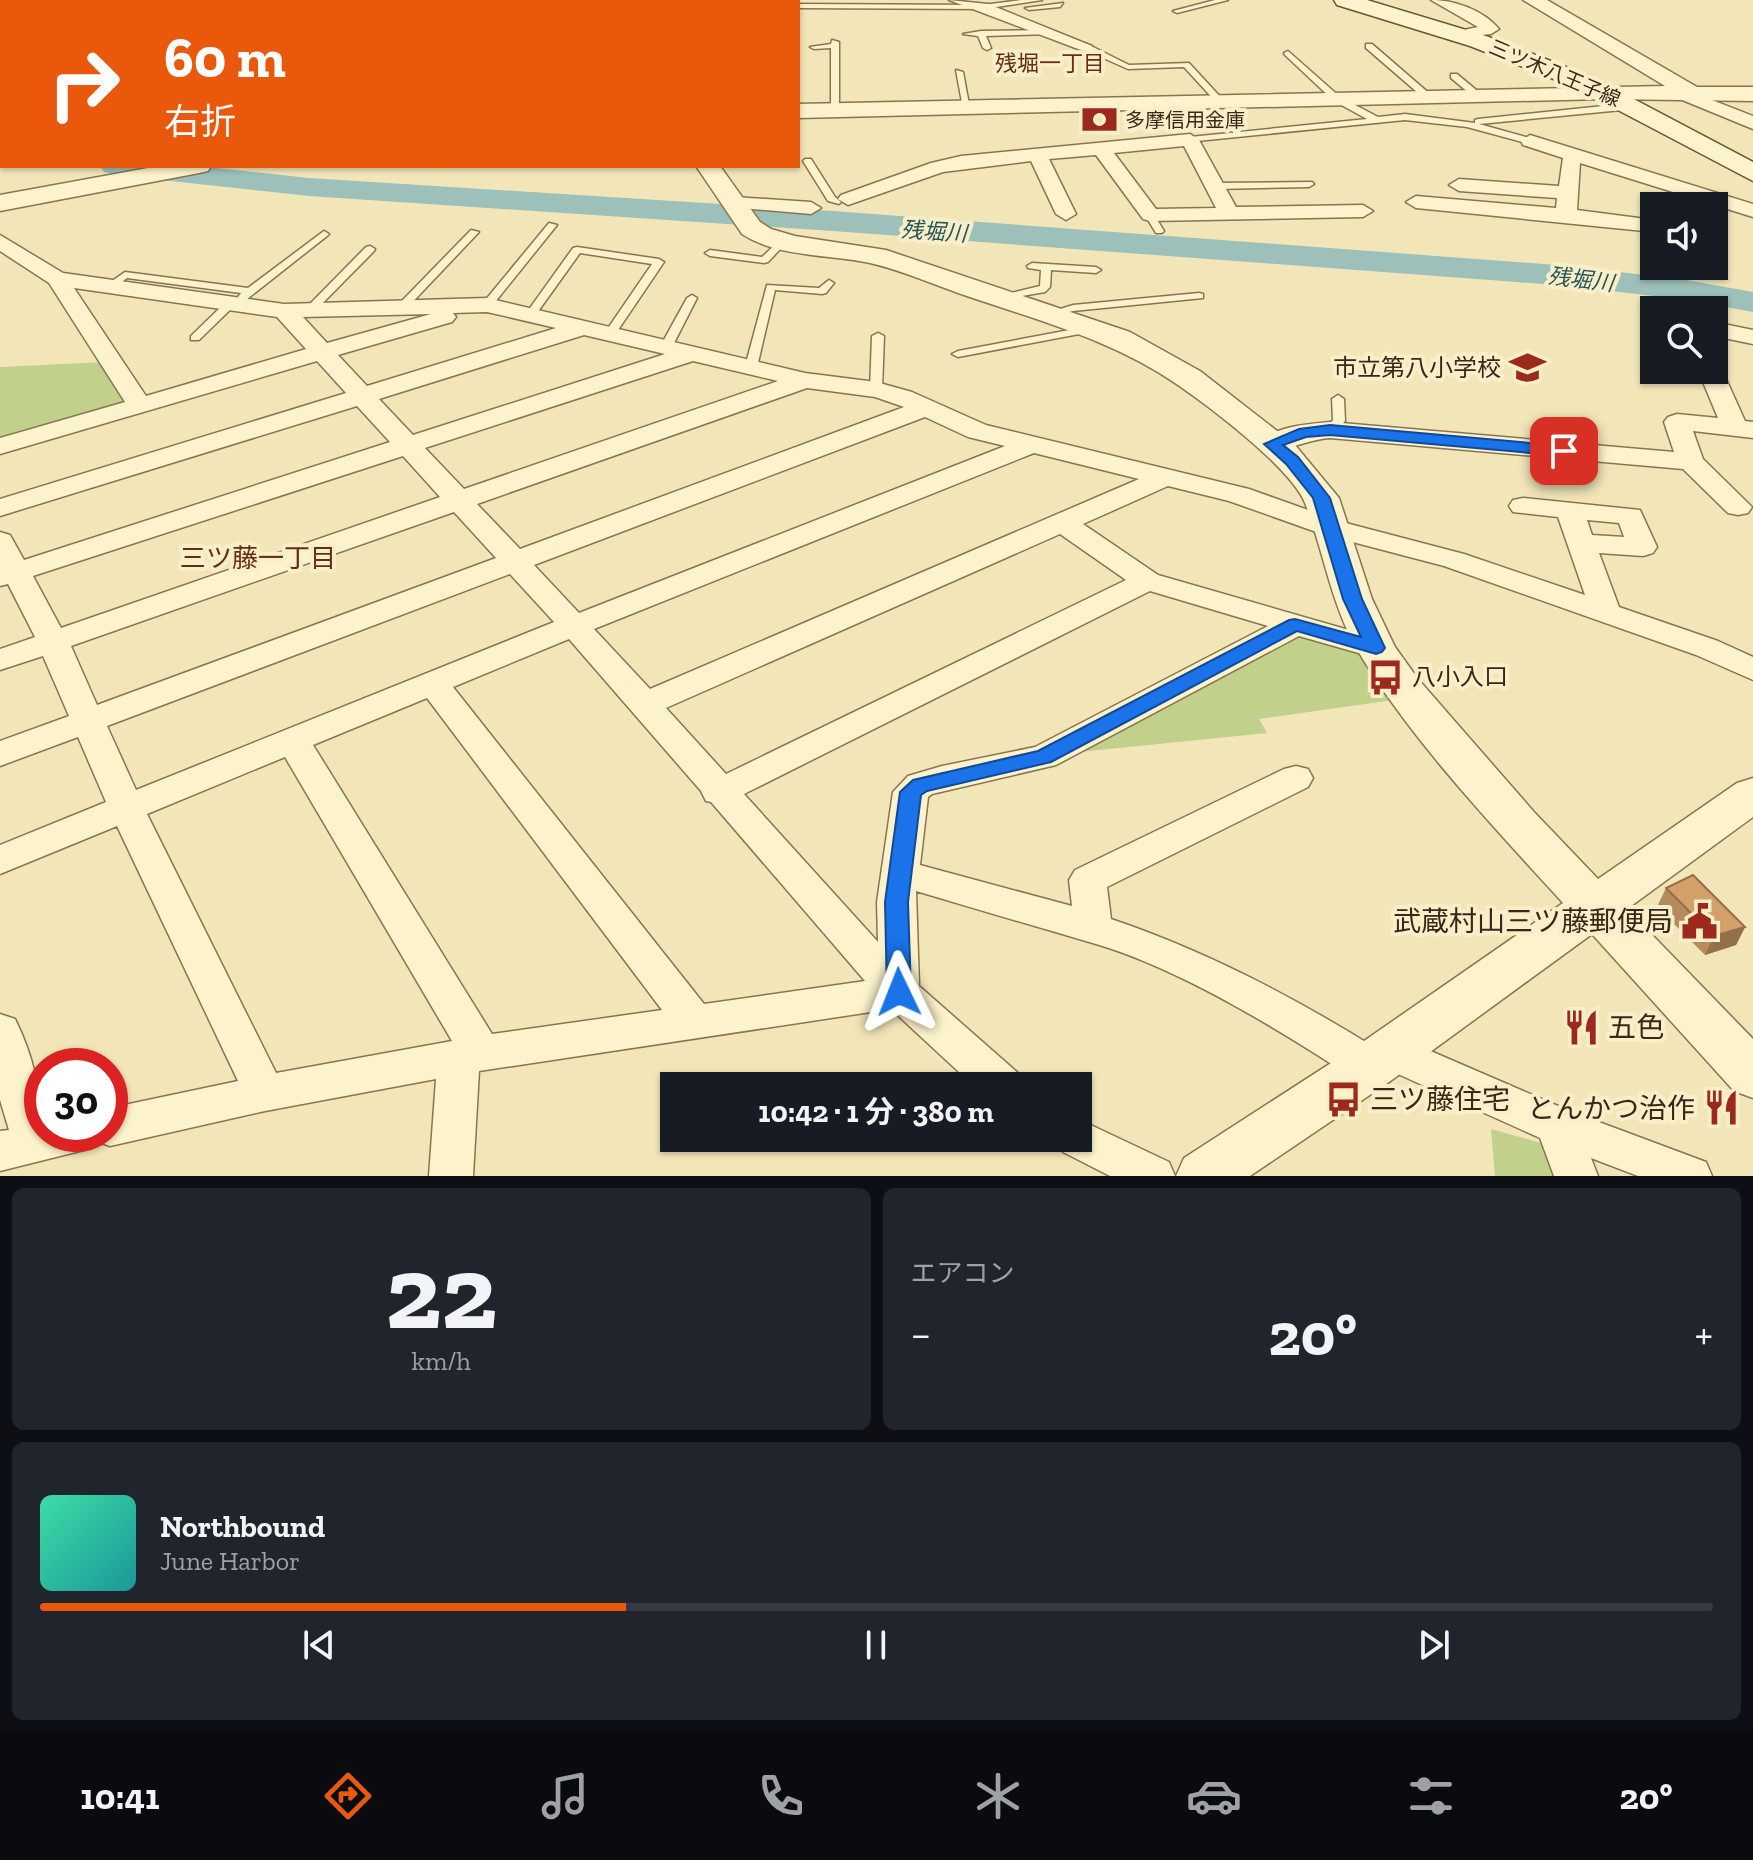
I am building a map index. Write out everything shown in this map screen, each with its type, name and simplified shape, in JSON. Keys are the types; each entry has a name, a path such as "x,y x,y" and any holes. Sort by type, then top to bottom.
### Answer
{"main road":[{"name":"三ツ木八王子線","path":"1345,0 1460,35 1605,92 1753,173"}],"street":[{"path":"957,0 1084,46"},
{"path":"1439,0 1463,15 1488,24 1491,29 1460,35"},
{"path":"1533,0 1686,93 1753,123"},
{"path":"800,111 1605,92 1753,94"},
{"path":"842,200 950,164 1190,140 1229,213"},
{"path":"1530,141 1753,211"},
{"path":"1101,148 1154,223 1229,213 1363,211"},
{"path":"1037,154 1066,214"},
{"path":"1566,215 1571,160 1575,157"},
{"path":"0,203 188,168"},
{"path":"709,168 741,212 782,241 876,256 1095,328 1170,365 1272,444 1307,477 1321,498 1353,599 1376,648 1403,689 1440,736 1595,907 1753,1075"},
{"path":"1437,184 1569,193"},
{"path":"1661,192 1666,185"},
{"path":"1416,202 1640,224"},
{"path":"741,212 811,208"},
{"path":"0,241 57,279 140,406"},
{"path":"57,279 238,300 296,311 487,305 805,380 876,390 903,397 977,431 1239,495 1332,528 1454,560 1707,648 1753,670"},
{"path":"0,446 487,305"},
{"path":"296,311 322,353 573,626 899,992 988,1072"},
{"path":"0,508 584,328"},
{"path":"1728,332 1753,337"},
{"path":"8,575 408,445 679,350"},
{"path":"0,660 805,380"},
{"path":"1718,384 1743,428"},
{"path":"0,754 925,408"},
{"path":"1738,507 1691,462 1677,422 1743,428"},
{"path":"1272,444 1304,432 1330,430 1691,462"},
{"path":"0,860 573,626 1030,445"},
{"path":"643,705 1163,478"},
{"path":"1523,506 1630,516 1643,547 1582,543"},
{"path":"1569,510 1607,615"},
{"path":"1063,523 1147,581 1376,648"},
{"path":"0,541 8,575 53,642 127,809 265,1093"},
{"path":"718,792 1147,581"},
{"path":"899,992 896,902 911,792 920,785 1044,757 1295,625"},
{"path":"433,683 695,1022"},
{"path":"293,741 470,1056 451,1176"},
{"path":"1093,929 1088,880 1296,778"},
{"path":"1204,1176 1380,1059 1753,794"},
{"path":"900,873 1093,929 1162,954 1327,1038 1690,1176"},
{"path":"128,1123 265,1093 470,1056 899,992"},
{"path":"0,1031 18,1147"},
{"path":"1557,1125 1576,1176"},
{"path":"1092,1145 1153,1176"}],"lane":[{"path":"988,9 1038,0"},
{"path":"1177,11 1224,0"},
{"path":"800,6 988,9 1060,5"},
{"path":"967,34 1051,32"},
{"path":"981,33 987,48"},
{"path":"814,47 835,44 835,111"},
{"path":"1084,46 1128,67 1186,65 1221,102"},
{"path":"1369,46 1428,97"},
{"path":"1288,53 1337,99 1377,120"},
{"path":"959,72 967,108"},
{"path":"1454,76 1478,96"},
{"path":"1467,124 1632,106"},
{"path":"1190,140 1405,117 1467,124 1530,141"},
{"path":"808,161 831,199 842,200"},
{"path":"1216,186 1309,184"},
{"path":"811,208 842,200"},
{"path":"487,305 552,225"},
{"path":"401,308 474,232"},
{"path":"195,338 238,300 324,234"},
{"path":"710,253 764,260 782,241"},
{"path":"296,311 370,249"},
{"path":"530,315 577,250 659,262 610,334"},
{"path":"1032,266 1096,270"},
{"path":"1003,298 1041,290 1045,287 1046,267"},
{"path":"751,367 771,287 822,291 829,283"},
{"path":"1050,314 1157,298 1199,296"},
{"path":"679,350 692,298"},
{"path":"1157,298 1169,313"},
{"path":"958,354 1095,328"},
{"path":"876,390 878,336"},
{"path":"1330,430 1339,421 1338,399"}],"green space":[{"path":"105,362 134,406 0,444 0,367"},
{"path":"1292,631 1355,645 1393,700 1259,719 1267,733 1060,754"},
{"path":"1491,1129 1555,1147 1566,1176 1495,1176"}],"building":[{"path":"1693,875 1745,927 1714,936 1666,888"}],"waterway":[{"name":"残堀川","path":"133,168 309,187 833,221 1557,275 1681,289 1753,302"}],"place":[{"name":"多摩信用金庫","path":"1099,120"},
{"name":"市立第八小学校","path":"1527,368"},
{"name":"八小入口","path":"1386,677"},
{"name":"武蔵村山三ツ藤郵便局","path":"1699,921"},
{"name":"五色","path":"1582,1027"},
{"name":"三ツ藤住宅","path":"1344,1099"},
{"name":"とんかつ治作","path":"1721,1108"}],"district":[{"name":"残堀一丁目","path":"1050,63"},
{"name":"三ツ藤一丁目","path":"258,558"}],"route":[{"path":"899,992 896,902 911,792 920,785 1044,757 1295,625 1376,648 1353,599 1321,498 1307,477 1272,444 1304,432 1330,430 1564,451"}]}
